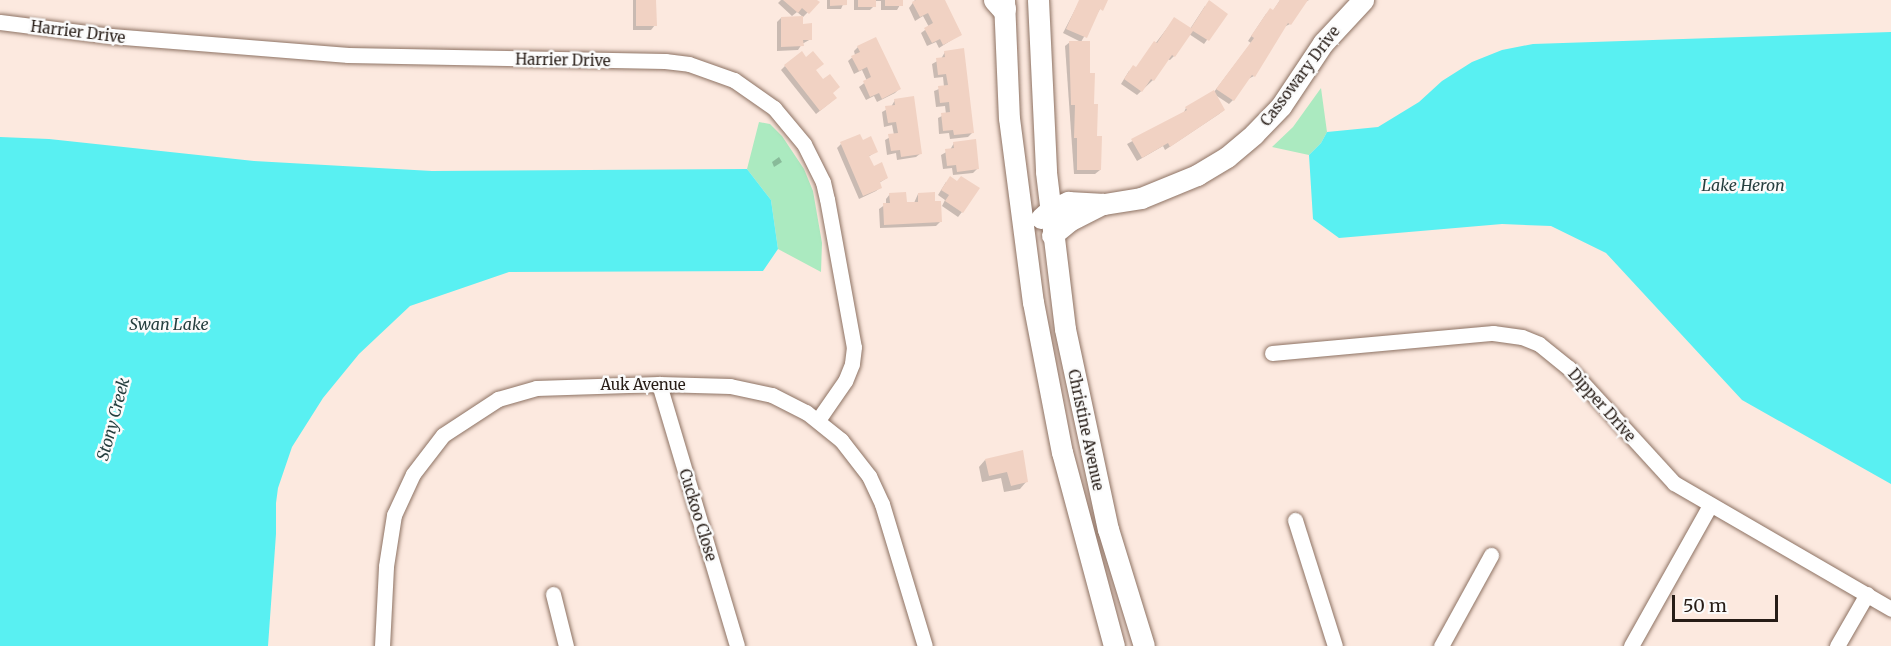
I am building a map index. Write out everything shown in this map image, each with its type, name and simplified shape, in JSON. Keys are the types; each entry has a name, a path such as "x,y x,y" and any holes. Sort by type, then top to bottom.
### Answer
{"street":[{"name":"Christine Avenue","path":"1038,0 1042,114 1052,235 1075,383 1108,529 1144,646"},
{"name":"Cassowary Drive","path":"1052,235 1069,221 1104,204 1157,192 1197,175 1227,157 1254,134 1281,106 1323,43 1363,0"},
{"name":"Christine Avenue","path":"1002,3 1009,118 1025,247 1062,452 1114,646"},
{"name":"Harrier Drive","path":"0,22 111,36 337,54 665,61 696,66 734,80 774,108 804,144 823,182 854,347 852,364 845,381 818,420"},
{"name":"Cassowary Drive","path":"1050,210 1068,202 1104,204"},
{"path":"1025,247 1038,222 1050,210"},
{"name":"Dipper Drive","path":"1272,353 1504,333 1539,344 1554,355 1674,483 1891,609"},
{"path":"1062,452 1073,456 1079,446 1072,411 1075,383"},
{"name":"Auk Avenue","path":"382,646 386,566 394,515 413,474 443,435 498,399 536,388 659,384 730,386 750,389 789,403 818,420 841,440 869,476 882,504 925,646"},
{"name":"Cuckoo Close","path":"659,384 738,646"},
{"path":"1631,646 1710,505"},
{"path":"1295,520 1335,646"},
{"path":"1441,646 1491,555"},
{"path":"553,594 567,646"},
{"path":"1837,646 1867,594"}],"green space":[{"path":"1321,88 1327,132 1321,143 1309,155 1272,147 1293,127"},
{"path":"759,122 770,124 782,136 804,169 813,191 822,243 821,272 778,249 771,200 747,169"}],"water":[{"name":"Lake Heron","path":"1891,32 1891,484 1742,400 1606,253 1551,226 1502,224 1339,238 1313,219 1309,155 1321,143 1327,132 1378,127 1419,102 1442,81 1472,62 1502,50 1533,44"},
{"name":"Swan Lake","path":"0,137 49,139 254,161 432,171 747,169 771,200 778,249 763,271 509,272 410,306 359,354 323,398 292,447 278,488 276,503 268,646 0,646"}],"building":[{"path":"636,0 656,0 657,26 636,26"},
{"path":"783,0 817,0 820,2 809,14 802,8 798,13"},
{"path":"830,0 847,0 847,5 830,6"},
{"path":"858,0 876,0 876,7 858,7"},
{"path":"885,0 903,0 903,6 885,6"},
{"path":"945,0 962,35 943,45 940,39 932,43 924,28 933,23 928,13 920,17 912,2"},
{"path":"1079,0 1108,0 1103,11 1100,9 1087,38 1066,29"},
{"path":"1209,0 1228,14 1209,41 1193,31 1175,57 1172,55 1154,81 1151,79 1142,92 1124,79 1133,65 1136,67 1154,41 1157,43 1174,17 1191,28"},
{"path":"1280,0 1308,0 1291,25 1288,23 1255,77 1252,75 1234,101 1216,89 1254,38 1251,36 1270,8 1273,10"},
{"path":"803,16 803,24 812,23 812,40 803,40 804,46 781,47 781,17"},
{"path":"876,37 901,89 882,99 879,93 870,97 863,81 871,77 867,67 859,71 851,56 860,52 857,46"},
{"path":"1069,41 1090,41 1090,73 1095,73 1094,104 1098,104 1097,136 1102,136 1101,170 1077,170 1077,138 1074,138 1075,105 1071,105"},
{"path":"964,48 974,133 954,135 953,130 943,131 941,113 950,112 949,102 940,103 938,86 948,85 946,74 938,75 936,58 945,57 944,51"},
{"path":"802,51 806,57 813,51 824,64 816,70 823,79 830,74 840,87 833,93 837,98 820,111 784,65"},
{"path":"1214,90 1225,110 1170,147 1168,143 1142,158 1131,139 1187,110 1185,107"},
{"path":"914,96 922,154 901,157 900,150 891,151 888,134 898,133 896,122 888,123 885,106 895,105 894,99"},
{"path":"860,134 863,140 871,136 878,152 869,156 874,166 882,162 888,178 880,182 882,188 863,196 840,142"},
{"path":"976,139 979,169 957,172 956,165 947,166 945,149 954,148 953,142"},
{"path":"950,176 957,181 961,176 980,188 963,213 945,201 949,195 941,190"},
{"path":"906,192 907,202 918,202 918,193 935,192 935,201 941,201 942,222 884,225 883,203 890,203 889,193"},
{"path":"1023,450 1028,482 1011,486 1007,472 989,476 985,459"}],"water label":[{"name":"Stony Creek","path":"113,419"}]}
